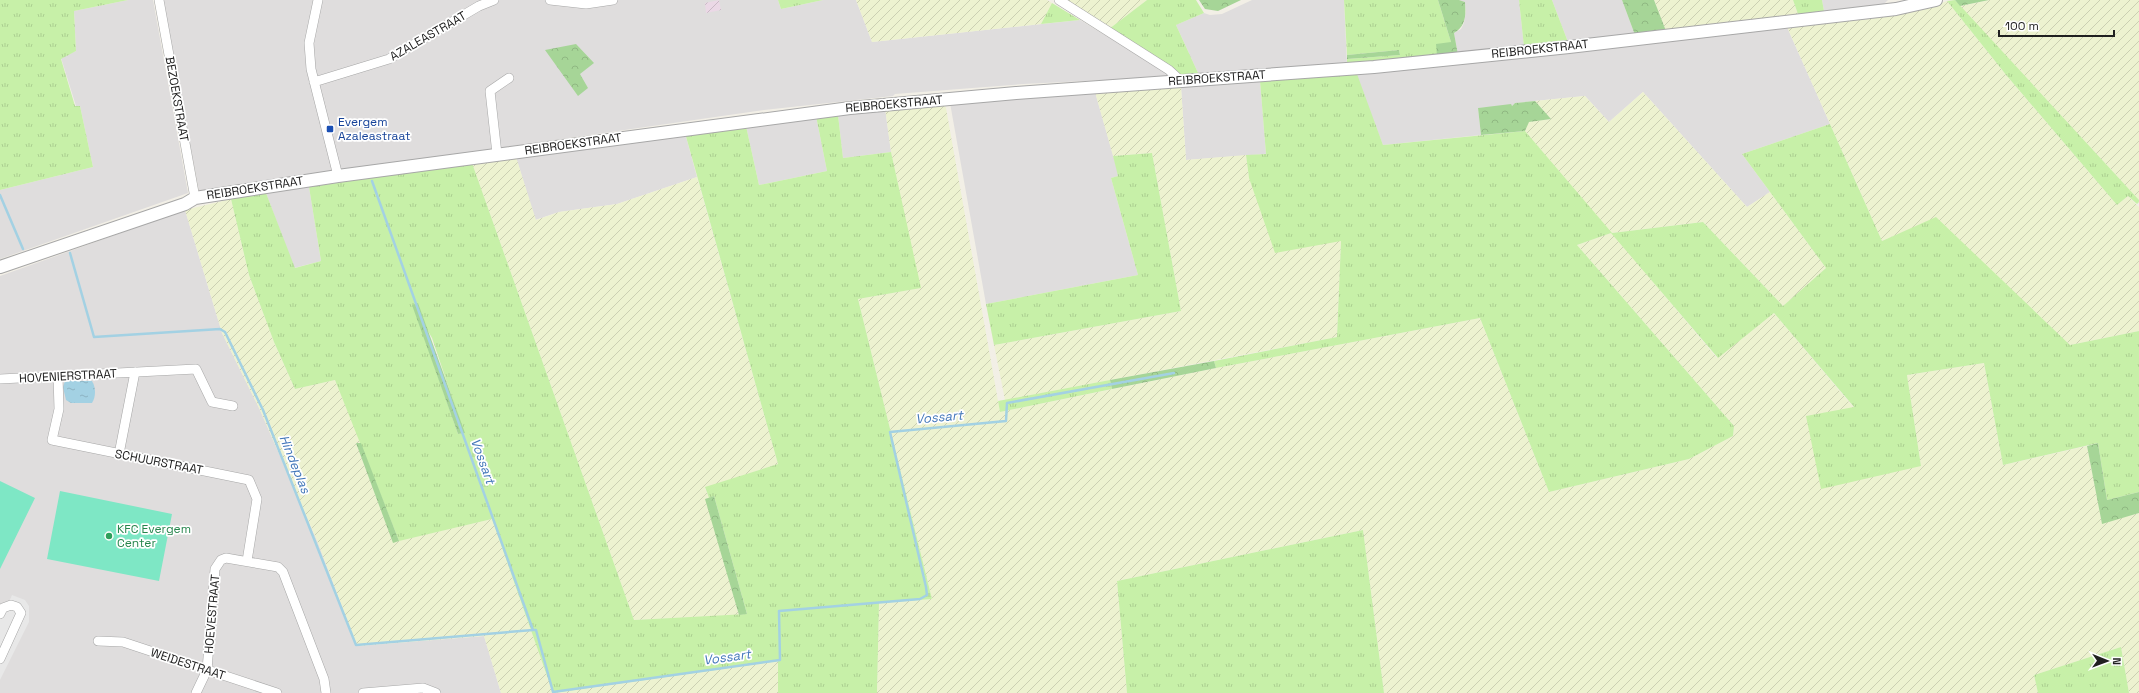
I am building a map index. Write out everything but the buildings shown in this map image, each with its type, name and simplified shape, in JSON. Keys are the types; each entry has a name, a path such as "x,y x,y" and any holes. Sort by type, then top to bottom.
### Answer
{"street":[{"name":"BEZOEKSTRAAT","path":"159,0 195,198"},
{"path":"318,0 309,43 310,69 338,176"},
{"name":"AZALEASTRAAT","path":"314,82 389,59 479,6 494,0"},
{"path":"550,0 586,4 613,0"},
{"path":"1059,0 1169,70 1181,81"},
{"name":"REIBROEKSTRAAT","path":"0,267 185,204 195,198 497,154 850,108 1016,93 1381,66 1936,0"},
{"path":"497,154 490,91 510,78"},
{"name":"HOVENIERSTRAAT","path":"0,379 196,369 212,402 233,406"},
{"name":"HOVENIERSTRAAT","path":"119,454 135,372"},
{"name":"SCHUURSTRAAT","path":"58,376 59,409 52,440 250,480 257,499 247,561"},
{"name":"HOEVESTRAAT","path":"196,693 207,670 215,569 221,560 226,558 278,567 283,572 324,679 326,693"},
{"path":"0,614 4,608 11,605 17,607 21,613 0,659"},
{"name":"WEIDESTRAAT","path":"98,641 123,642 277,693"},
{"path":"364,693 423,688 436,693"}],"shaded area":[{"path":"128,0 153,0 188,193 0,259 0,190 93,167 80,106 76,106 61,58 76,51 74,11"},
{"path":"162,0 778,0 781,9 823,0 856,0 872,42 1080,20 1168,73 1169,77 1023,84 895,94 893,96 764,110 199,191"},
{"path":"719,0 721,10 706,13 705,3"},
{"path":"1252,0 1344,0 1347,65 1199,75 1176,25 1204,13 1210,15 1222,14"},
{"path":"1459,0 1519,0 1524,47 1458,55 1454,33 1461,29 1464,23 1466,11 1465,2"},
{"path":"1552,0 1622,0 1635,35 1568,42"},
{"path":"1822,0 1888,0 1884,4 1824,11"},
{"path":"1787,27 1830,124 1742,154 1770,192 1747,207 1643,92 1609,122 1585,96 1515,103 1512,106 1478,108 1481,135 1383,145 1357,78 1357,74"},
{"path":"1260,81 1266,154 1186,160 1181,87"},
{"path":"1095,92 1119,176 1111,178 1138,275 986,304 950,103"},
{"path":"885,108 891,152 843,158 838,115"},
{"path":"816,116 827,171 759,185 746,126"},
{"path":"685,133 697,177 617,204 559,212 535,220 516,157"},
{"path":"309,187 321,261 294,268 266,193"},
{"path":"185,210 222,333 260,410 318,543 357,646 484,636 501,693 0,693 0,276"},
{"path":"12,595 25,600 29,606 29,622 0,680 0,607 3,603 9,602"}],"green space":[{"path":"0,0 128,0 74,11 76,51 61,59 75,106 80,106 93,167 0,190"},
{"path":"778,0 823,0 781,9"},
{"path":"856,0 1047,0 1052,3 1041,24 872,42"},
{"path":"1066,0 1147,0 1109,29"},
{"path":"1147,0 1196,0 1204,13 1176,25 1199,75 1183,76 1109,29"},
{"path":"1199,0 1241,0 1218,11 1205,9"},
{"path":"1344,0 1438,0 1451,42 1437,56 1347,65 1347,59 1400,55 1399,50 1347,55"},
{"path":"1438,0 1459,0 1465,2 1463,24 1454,33 1458,55 1437,56 1436,44 1451,42"},
{"path":"1519,0 1552,0 1568,42 1524,47"},
{"path":"1622,0 1654,0 1666,31 1635,35"},
{"path":"1654,0 1793,0 1798,14 1666,31"},
{"path":"1793,0 1822,0 1824,11 1798,14"},
{"path":"1955,0 2139,200 2137,204 2128,196 2117,205 2007,76 1947,1"},
{"path":"1955,0 1989,0 1960,6"},
{"path":"1989,0 2139,0 2139,200 1960,6"},
{"path":"1947,1 2007,76 2117,205 2128,196 2139,207 2139,331 2070,345 1936,218 1882,241 1787,27 1870,19 1930,7"},
{"path":"1052,3 1080,20 1041,24"},
{"path":"576,44 594,63 580,74 588,88 578,96 545,50"},
{"path":"1399,50 1400,55 1347,59 1347,55"},
{"path":"1357,74 1383,145 1525,131 1612,233 1703,222 1783,306 1826,268 1742,154 1830,124 1882,241 1936,217 2070,345 2139,331 2139,492 2107,500 2098,443 2003,465 1984,363 1907,375 1921,466 1821,489 1806,416 1854,407 1774,313 1718,358 1611,233 1577,245 1734,426 1733,436 1689,459 1549,492 1480,318 1216,368 1214,361 1337,337 1341,241 1275,253 1249,178 1246,155 1266,154 1260,81"},
{"path":"1181,87 1186,160 1246,155 1249,178 1341,241 1337,337 1005,400 994,345 1181,311 1152,153 1113,156 1095,92"},
{"path":"1643,92 1747,207 1770,192 1826,268 1783,306 1703,222 1612,233 1717,358 1774,313 1854,408 1807,416 1921,466 1907,375 1984,363 2003,465 2087,446 2102,523 2139,513 2139,693 2129,693 2121,647 2034,675 2038,693 1384,693 1363,530 1117,581 1127,693 877,693 879,603 932,599 858,299 920,288 891,152 885,108 944,105 946,108 1000,412 1216,368 1480,318 1549,492 1689,459 1733,436 1734,426 1577,245 1611,233 1525,131 1528,122 1551,119 1535,101 1585,96 1609,122"},
{"path":"1535,101 1551,119 1529,122 1525,131 1481,135 1478,108 1511,104 1512,106 1515,103"},
{"path":"838,115 843,158 891,152 921,288 858,299 932,599 879,603 877,693 778,693 778,661 553,693 492,519 399,541 335,380 295,389 274,342 249,275 231,199 266,193 295,268 321,261 309,187 472,163 634,620 747,614 714,496 709,498 705,487 778,464 685,133 746,126 759,185 827,171 816,116","holes":["413,305 432,338 464,433 458,434"]},
{"path":"1152,153 1181,311 994,345 986,304 1138,275 1111,178 1118,176 1113,156"},
{"path":"516,157 536,220 559,212 617,204 697,177 778,464 705,488 709,498 706,499 739,615 634,620 472,163"},
{"path":"231,199 249,275 274,342 295,389 335,380 361,443 356,443 393,542 492,519 553,693 501,693 484,636 357,646 318,543 260,410 222,333 185,210"},
{"path":"418,303 465,433 458,434 412,305"},
{"path":"1214,361 1216,368 1112,389 1110,380"},
{"path":"1110,380 1112,389 1000,412 998,401"},
{"path":"356,443 361,443 399,541 393,543"},
{"path":"2098,443 2107,500 2139,492 2139,513 2102,524 2087,446"},
{"path":"0,481 35,498 0,569"},
{"name":"KFC Evergem Center","path":"60,491 172,514 159,581 47,559"},
{"path":"714,496 747,614 739,615 705,499"},
{"path":"1363,530 1384,693 1127,693 1117,581"},
{"path":"2121,647 2129,693 2038,693 2034,675"},
{"path":"778,661 778,693 553,693"}],"water":[{"path":"65,381 92,381 95,392 92,403 71,403 66,400 63,387"}],"waterway":[{"name":"Vossart","path":"372,181 533,630 536,630 553,692 780,660 779,611 920,599 927,595 926,587 890,432 1006,421 1007,403 1174,373"},
{"name":"Hindeplas","path":"0,195 23,249"},
{"name":"Hindeplas","path":"70,253 94,337 220,329 225,332 263,410 356,645 533,630"}],"place":[{"name":"Evergem Azaleastraat","path":"330,129"},
{"name":"KFC Evergem Center","path":"109,536"}]}
